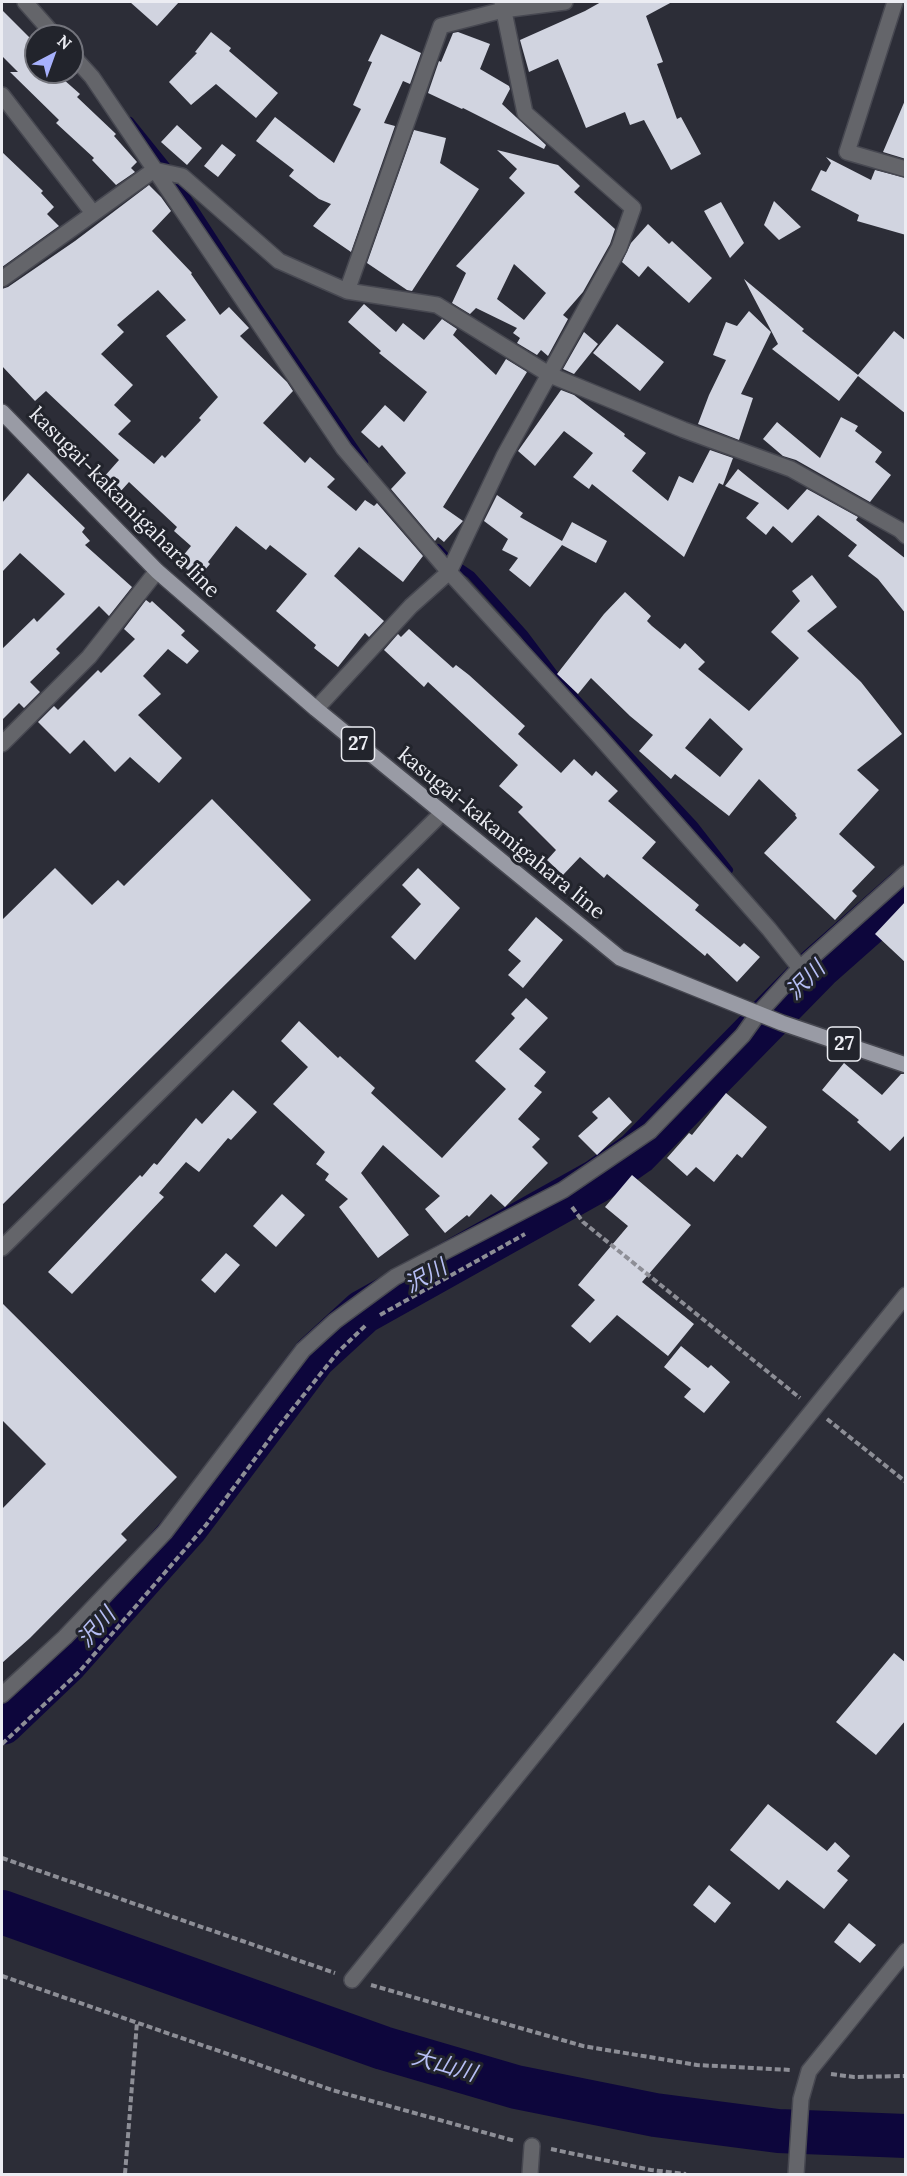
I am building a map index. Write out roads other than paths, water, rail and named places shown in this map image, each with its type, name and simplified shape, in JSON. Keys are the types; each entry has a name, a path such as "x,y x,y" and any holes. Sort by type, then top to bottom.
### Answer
{"main road":[{"name":"kasugai-kakamigahara line","path":"2,412 157,572 316,709 620,958 782,1023 906,1065"}],"street":[{"path":"25,2 45,24"},
{"path":"347,291 441,26 502,6 565,2"},
{"path":"896,2 848,152 906,169"},
{"path":"316,709 411,606 449,572 504,456 619,248 633,208 525,113 502,6"},
{"path":"84,68 344,448 449,572 598,735 761,920 800,968"},
{"path":"2,95 93,213"},
{"path":"2,279 154,170 182,176 279,261 347,291 437,305 550,375 684,430 790,469 900,530 906,536"},
{"path":"2,744 89,657 157,572"},
{"path":"2,1248 442,813"},
{"path":"2,1695 65,1637 165,1532 303,1350 335,1321 395,1277 563,1190 650,1131 743,1035 758,1014 800,968 906,873"},
{"path":"352,1980 906,1295"},
{"path":"796,2175 801,2098 809,2071 906,1951"},
{"path":"530,2175 532,2146"}],"waterway":[{"path":"130,121 167,167 258,307 364,462"},
{"path":"438,548 449,560 471,575 524,634 557,678 694,825 729,870"},
{"name":"沢川","path":"2,1723 67,1661 186,1527 314,1357 363,1312 597,1181 637,1153 819,967 906,890"},
{"name":"大山川","path":"2,1912 383,2048 516,2087 655,2115 778,2131 906,2136"}]}
